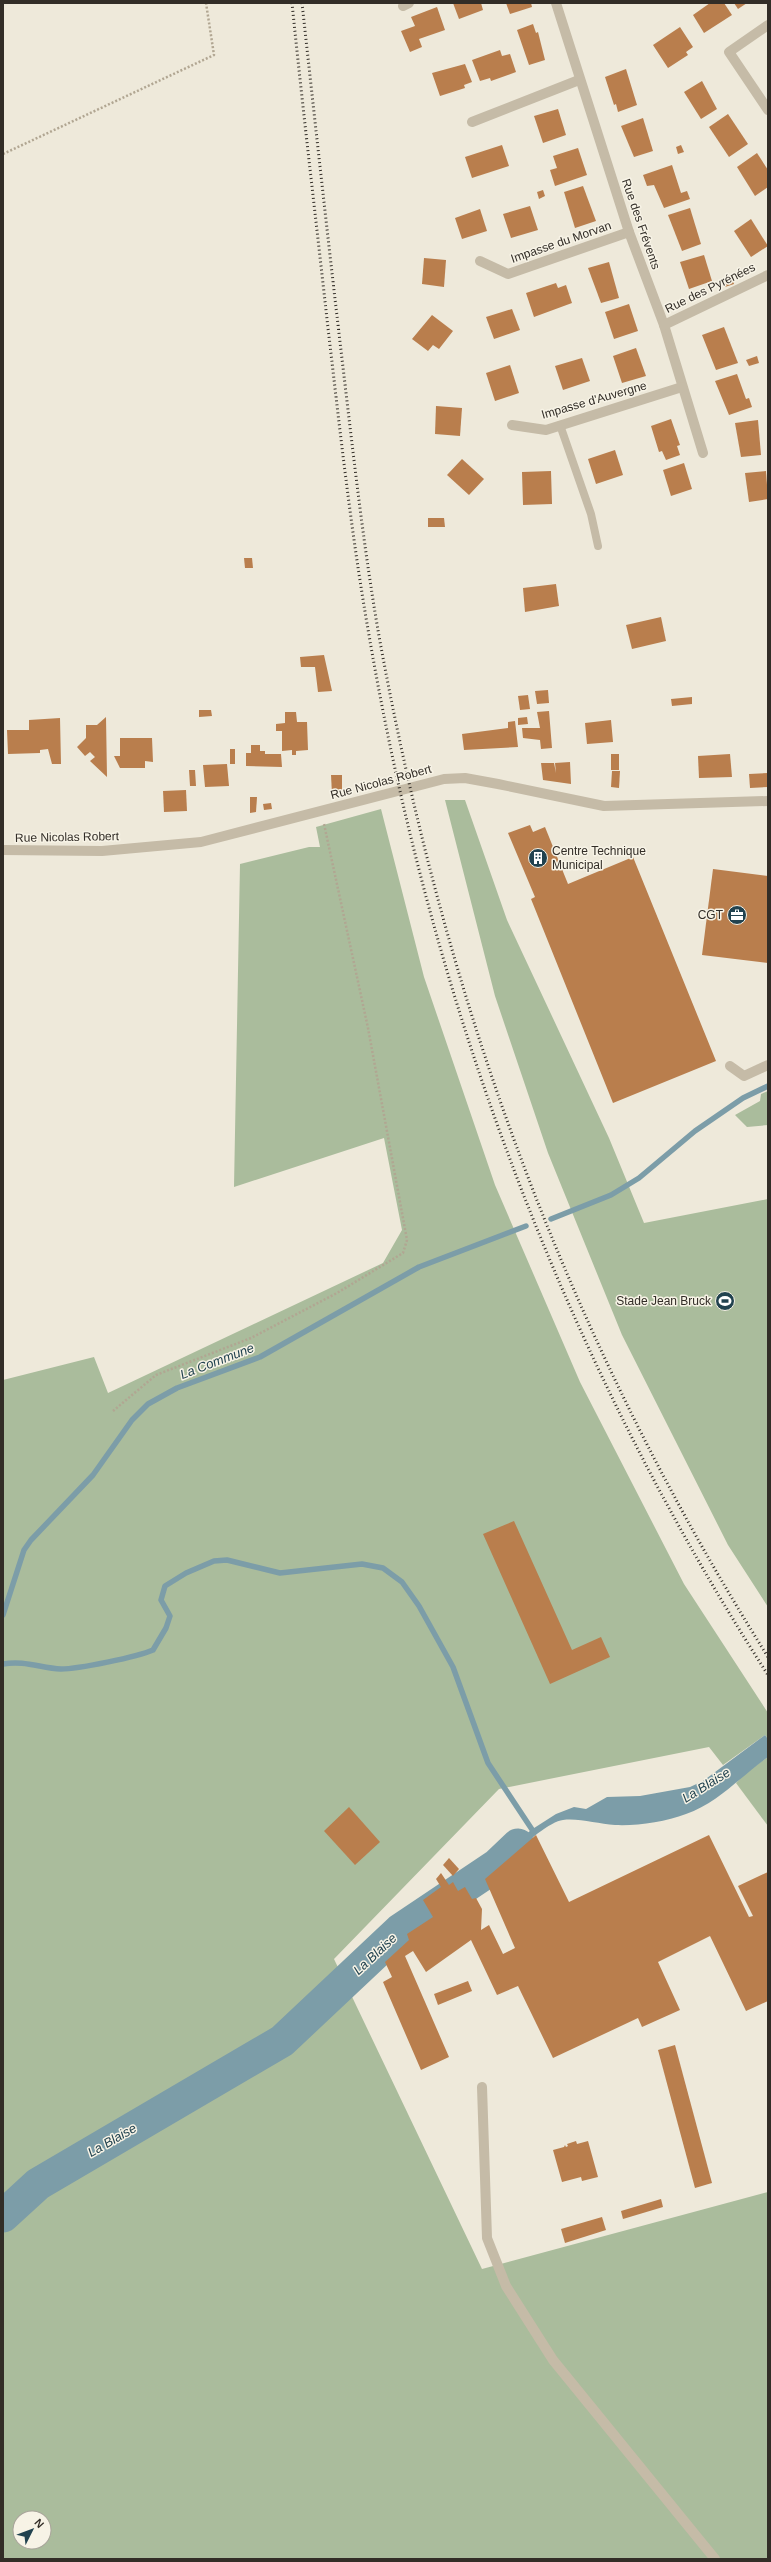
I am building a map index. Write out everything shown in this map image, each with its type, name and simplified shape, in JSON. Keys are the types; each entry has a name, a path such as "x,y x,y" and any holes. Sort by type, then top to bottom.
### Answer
{"street":[{"name":"Rue des Frévents","path":"556,3 629,232 664,325 703,453"},
{"path":"768,25 728,52 768,110"},
{"path":"472,122 580,80"},
{"name":"Impasse du Morvan","path":"480,261 508,274 629,232"},
{"name":"Rue des Pyrénées","path":"664,325 768,275"},
{"name":"Impasse d'Auvergne","path":"512,425 546,430 682,387"},
{"name":"Rue Nicolas Robert","path":"3,850 102,851 201,842 444,779 465,778 604,806 768,802"},
{"path":"730,1066 744,1076 768,1065"},
{"path":"482,2087 487,2238 506,2286 553,2360 715,2559"}],"lane":[{"path":"560,425 591,514 598,546"}],"path":[{"path":"3,154 214,55 206,3"},
{"path":"113,1411 156,1375 251,1338 337,1293 403,1253 407,1240 368,1028 321,811"}],"green space":[{"path":"445,800 465,800 507,920 609,1138 644,1223 768,1199 768,1607 728,1545 622,1335 548,1153 495,996"},
{"path":"381,809 424,977 495,1185 580,1382 684,1584 768,1713 768,1739 765,1735 723,1765 709,1747 499,1789 334,1959 482,2269 768,2192 768,2559 3,2559 3,1380 94,1357 108,1393 383,1263 402,1230 384,1138 234,1187 240,864 309,847 320,847 316,827"},
{"path":"768,1091 768,1125 747,1127 735,1115 760,1101 761,1094"},
{"path":"768,1757 768,1826 736,1783 745,1773"}],"water":[{"path":"765,1735 768,1739 768,1757 719,1796 698,1809 669,1819 642,1824 615,1825 582,1820 563,1820 545,1828 534,1836 484,1880 484,1872 531,1830 556,1814 574,1807 586,1809 607,1797 640,1796 690,1787 703,1781"}],"building":[{"path":"453,3 481,3 483,10 459,19"},
{"path":"506,3 531,3 532,7 510,14"},
{"path":"710,3 724,3 732,15 704,33 693,15"},
{"path":"734,3 747,3 738,9"},
{"path":"437,7 445,30 419,39 422,47 410,52 401,31 415,26 411,17"},
{"path":"533,24 536,33 538,32 545,60 529,65 517,30"},
{"path":"680,27 693,47 686,52 688,55 668,68 653,45"},
{"path":"500,50 502,56 510,54 516,72 491,81 490,78 480,81 472,60"},
{"path":"465,64 472,82 464,85 465,88 440,96 432,73"},
{"path":"626,69 637,105 618,112 616,104 614,105 605,77"},
{"path":"702,81 717,109 701,119 684,92"},
{"path":"558,109 566,135 543,143 534,116"},
{"path":"728,114 748,144 729,157 709,127"},
{"path":"643,118 653,151 634,157 621,126"},
{"path":"502,145 509,166 472,178 465,157"},
{"path":"681,145 684,152 678,154 676,147"},
{"path":"578,148 587,175 555,186 550,170 557,168 553,156"},
{"path":"757,153 768,170 768,187 755,196 737,167"},
{"path":"672,165 681,193 687,191 690,199 664,208 654,185 647,186 643,175"},
{"path":"583,186 596,221 575,228 564,192"},
{"path":"543,190 545,196 539,199 537,192"},
{"path":"530,206 538,230 511,238 503,214"},
{"path":"690,208 701,244 682,251 668,215"},
{"path":"480,209 487,231 462,239 455,218"},
{"path":"751,219 768,246 751,257 734,231"},
{"path":"704,255 712,281 689,289 680,262"},
{"path":"424,258 446,260 444,287 422,284"},
{"path":"609,262 619,298 601,303 588,268"},
{"path":"732,276 734,284 725,287 722,279"},
{"path":"556,283 558,288 566,285 572,303 534,317 526,293"},
{"path":"629,304 638,331 614,339 605,312"},
{"path":"512,309 520,330 494,339 486,317"},
{"path":"432,315 453,331 439,349 433,345 428,351 412,339"},
{"path":"724,327 738,363 716,370 702,335"},
{"path":"636,348 646,376 622,383 613,356"},
{"path":"757,356 759,363 749,366 746,360"},
{"path":"582,358 590,381 563,390 555,366"},
{"path":"510,365 519,393 495,401 486,373"},
{"path":"737,374 746,399 749,398 752,407 729,415 715,381"},
{"path":"436,406 462,408 460,436 435,434"},
{"path":"671,419 680,445 677,446 680,455 666,460 662,451 659,452 651,426"},
{"path":"758,420 761,455 741,457 735,423"},
{"path":"615,450 623,475 596,484 588,459"},
{"path":"462,459 484,479 469,495 447,475"},
{"path":"684,463 692,489 671,496 663,470"},
{"path":"551,471 552,504 523,505 522,472"},
{"path":"766,471 768,499 749,502 745,473"},
{"path":"428,518 444,518 445,527 428,527"},
{"path":"244,558 252,558 253,568 245,568"},
{"path":"556,584 559,606 525,612 523,588"},
{"path":"661,617 666,641 632,649 626,625"},
{"path":"324,655 332,691 318,692 315,667 301,667 300,657"},
{"path":"548,690 549,703 537,704 535,691"},
{"path":"528,695 530,709 520,710 518,696"},
{"path":"692,697 692,704 672,706 671,699"},
{"path":"199,710 211,710 212,716 199,717"},
{"path":"549,711 552,748 541,749 540,740 523,738 522,728 540,728 537,712"},
{"path":"285,712 296,712 297,722 307,722 308,750 296,751 296,755 292,755 292,750 282,751 282,731 276,731 276,724 285,723"},
{"path":"106,717 107,777 90,761 95,757 90,752 85,756 77,747 86,738 86,725 97,725"},
{"path":"527,717 528,724 518,725 518,718"},
{"path":"60,718 61,764 52,764 48,749 40,750 40,753 8,754 7,730 29,730 29,720"},
{"path":"611,720 613,742 587,744 585,723"},
{"path":"515,721 518,747 464,750 462,734 508,728 508,722"},
{"path":"120,738 152,738 153,762 145,761 145,768 120,768 114,756 120,756"},
{"path":"251,745 260,745 260,751 265,751 265,754 281,754 282,767 246,766 246,753 251,753"},
{"path":"230,749 235,749 235,764 230,764"},
{"path":"611,754 619,754 619,770 611,770"},
{"path":"730,754 732,777 699,778 698,756"},
{"path":"570,762 571,784 543,780 541,763 554,763 556,773 555,763"},
{"path":"227,764 229,786 205,787 203,765"},
{"path":"189,770 195,770 196,786 190,786"},
{"path":"612,771 620,771 619,788 611,787"},
{"path":"768,773 768,787 750,788 749,774"},
{"path":"331,775 342,775 342,794 332,794"},
{"path":"186,790 187,811 164,812 163,791"},
{"path":"250,797 257,797 256,812 250,813"},
{"path":"271,803 272,809 264,810 263,804"},
{"path":"530,825 533,832 545,827 568,884 633,857 716,1061 613,1103 531,899 535,897 508,833"},
{"name":"CGT","path":"713,869 768,876 768,963 702,955"},
{"path":"514,1521 572,1650 601,1637 610,1657 550,1684 483,1534"},
{"path":"349,1807 380,1842 355,1865 324,1831"},
{"path":"536,1835 569,1902 709,1835 749,1917 753,1916 738,1886 768,1872 768,2001 746,2011 710,1936 658,1962 680,2010 642,2027 638,2018 553,2058 518,1986 497,1995 471,1940 426,1972 413,1951 405,1956 449,2057 421,2070 383,1982 392,1977 385,1962 409,1940 407,1934 433,1917 423,1900 441,1887 436,1879 441,1873 449,1885 453,1882 458,1891 465,1887 472,1899 476,1898 482,1909 481,1930 489,1925 503,1954 515,1948 485,1879"},
{"path":"449,1858 459,1869 453,1876 443,1865"},
{"path":"468,1981 472,1991 438,2005 434,1994"},
{"path":"675,2045 712,2183 695,2188 658,2050"},
{"path":"576,2141 577,2144 588,2141 598,2177 582,2181 581,2177 562,2182 553,2150 564,2147 565,2145 566,2147 568,2146 567,2144"},
{"path":"661,2199 663,2207 623,2219 621,2211"},
{"path":"602,2217 606,2230 565,2243 561,2229"}],"waterway":[{"path":"551,1219 611,1195 639,1178 695,1131 743,1098 768,1086"},
{"name":"La Commune","path":"3,1615 24,1550 31,1540 93,1475 132,1420 148,1404 177,1388 260,1357 419,1267 526,1226"},
{"path":"3,1664 18,1663 61,1669 93,1665 153,1650 166,1628 170,1616 161,1600 165,1586 186,1573 214,1561 227,1560 280,1573 362,1564 383,1568 402,1582 419,1606 453,1667 488,1763 533,1831"},
{"name":"La Blaise","path":"3,2216 38,2184 282,2041 400,1930 497,1865 518,1845"}],"railway":[{"path":"292,3 346,482 357,558 369,635 396,773 429,909 469,1043 516,1175 569,1305 629,1432 695,1555 768,1675"},
{"path":"302,3 350,428 373,601 407,773 440,906 479,1037 524,1166 575,1291 632,1415 697,1537 768,1657"}],"place":[{"name":"Centre Technique Municipal","path":"538,858"},
{"name":"CGT","path":"737,915"},
{"name":"Stade Jean Bruck","path":"725,1301"}]}
